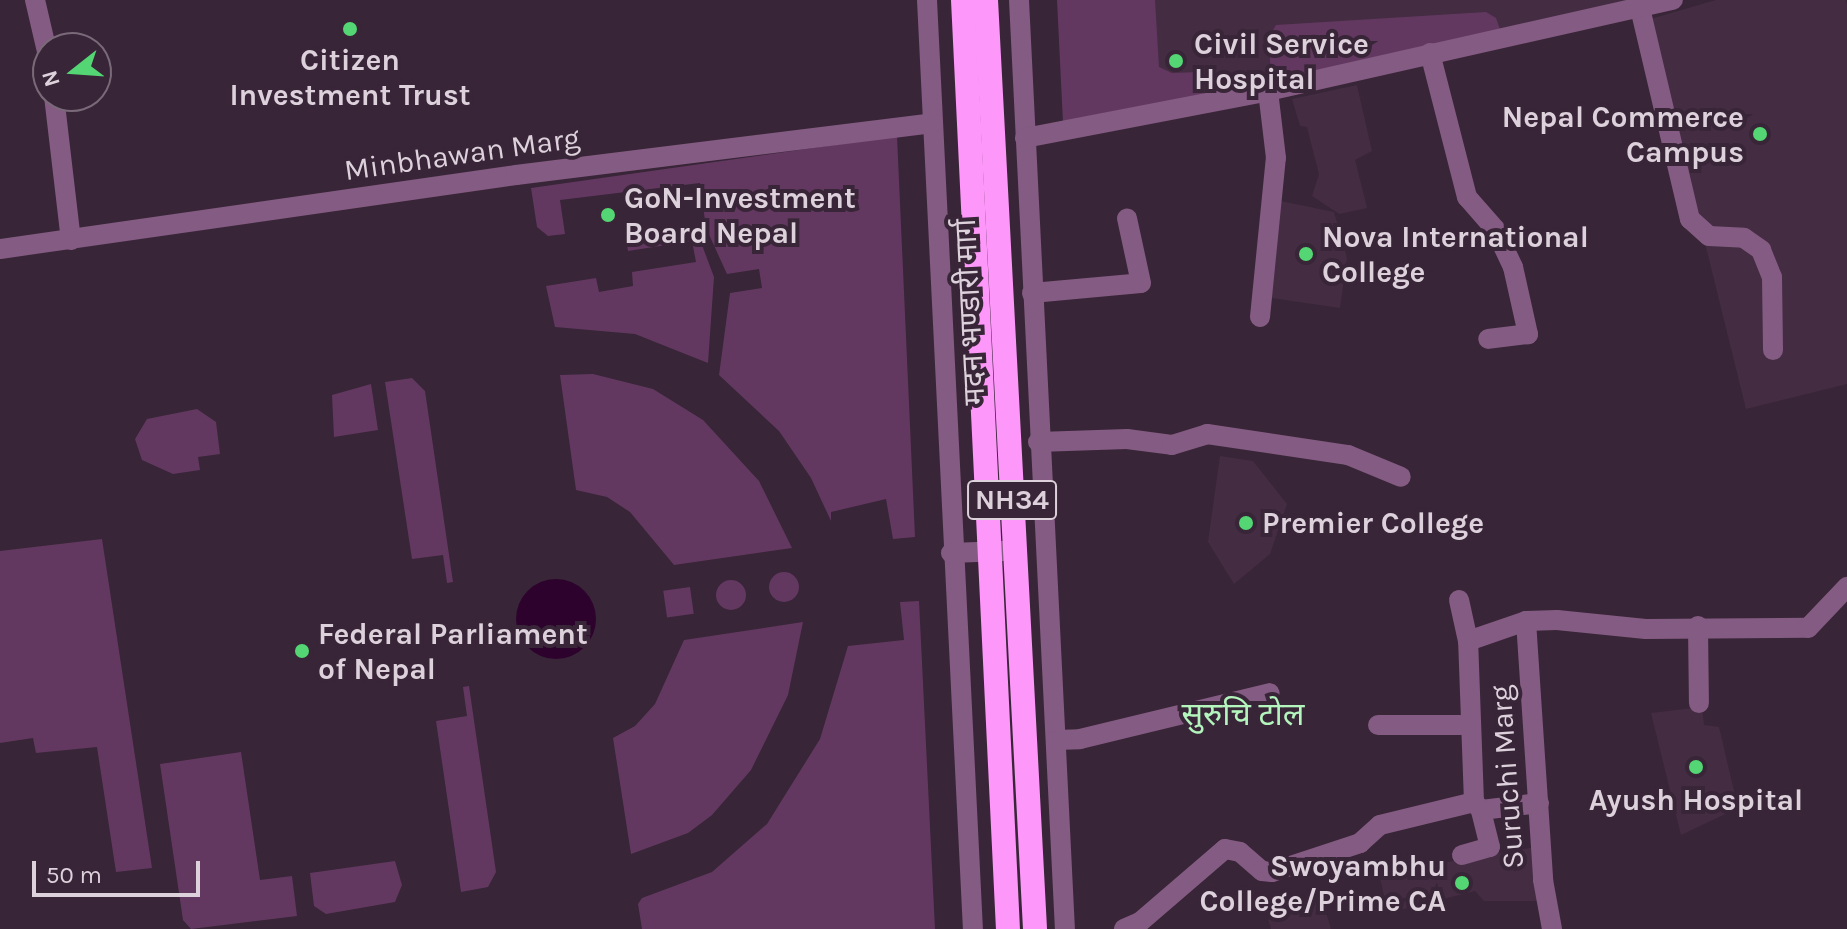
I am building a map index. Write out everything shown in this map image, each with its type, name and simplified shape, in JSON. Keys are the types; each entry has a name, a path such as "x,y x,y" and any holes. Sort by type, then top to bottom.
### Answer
{"highway":[{"name":"मदन भण्डारी मार्ग","path":"963,0 1008,929"},
{"name":"मदन भण्डारी मार्ग","path":"986,0 1035,929"}],"street":[{"path":"35,0 42,32"},
{"path":"927,0 951,553 973,929"},
{"path":"1019,0 1038,442 1065,929"},
{"path":"1025,138 1268,91 1673,0"},
{"path":"1640,8 1690,219 1709,236 1744,238 1761,250 1772,277 1773,350"},
{"path":"1430,53 1467,197 1495,229 1513,267 1528,334 1488,339"},
{"path":"1260,317 1276,158 1268,91"},
{"path":"56,112 71,240"},
{"name":"Minbhawan Marg","path":"0,249 516,175 933,123"},
{"path":"1032,293 1141,283 1127,218"},
{"path":"1038,442 1127,439 1172,445 1207,434 1348,455 1401,477"},
{"name":"NH34","path":"951,553 1015,550"},
{"path":"1468,641 1526,621 1808,628 1847,587"},
{"path":"991,597 1047,598"},
{"path":"1459,600 1468,641 1468,725 1477,806 1490,847 1462,855"},
{"name":"Suruchi Marg","path":"1526,621 1543,880 1552,929"},
{"path":"1698,626 1699,703"},
{"path":"1056,740 1080,739 1270,693"},
{"path":"1378,725 1468,725"},
{"path":"1124,929 1140,922 1225,849 1240,852 1262,871 1272,872 1360,843 1380,825 1477,806 1539,803"}],"shaded area":[{"name":"Civil Service Hospital","path":"1057,0 1648,0 1161,103"},
{"path":"1057,0 1155,0 1159,67 1172,73 1199,72 1204,96 1063,123"},
{"name":"Nepal Commerce Campus","path":"1716,0 1846,0 1847,5 1847,384 1746,409 1706,247 1640,22"},
{"path":"1486,12 1496,18 1501,32 1271,82 1269,37 1276,25"},
{"path":"1357,85 1372,151 1355,160 1367,208 1339,214 1312,196 1319,174 1307,127 1300,126 1292,99"},
{"path":"897,136 915,537 893,539 886,499 831,512 831,521 811,478 779,431 719,375 730,293 762,288 759,269 727,274 706,228 700,183 560,200 565,234 548,236 537,227 531,188"},
{"name":"Nova International College","path":"1276,200 1334,212 1347,258 1340,308 1259,296"},
{"path":"696,229 714,277 708,363 635,334 555,327 546,286 596,278 599,292 633,286 632,272 696,262 692,241 628,251 626,239"},
{"path":"593,374 653,389 703,420 759,481 792,548 674,565 630,512 607,497 576,490 560,375"},
{"path":"412,378 425,391 453,582 447,583 443,555 412,559 385,382"},
{"path":"371,384 378,430 334,437 332,395"},
{"path":"197,409 216,422 220,454 198,457 200,470 173,474 142,460 135,439 147,419"},
{"name":"Premier College","path":"1220,456 1253,461 1287,504 1270,554 1234,584 1208,542"},
{"path":"102,539 152,868 116,872 97,747 36,753 33,738 0,743 0,551"},
{"path":"784,572 795,576 799,587 795,598 784,602 773,598 769,587 773,576"},
{"path":"556,579 571,582 584,591 593,604 596,619 593,634 584,647 571,656 556,659 541,656 528,647 519,634 516,619 519,604 528,591 541,582"},
{"path":"731,580 742,584 746,595 742,606 731,610 720,606 716,595 720,584"},
{"path":"690,587 694,614 667,617 663,591"},
{"path":"919,601 935,929 642,929 638,904 642,898 712,872 767,824 820,739 848,646 904,640 900,602"},
{"path":"803,622 788,695 751,770 712,815 688,833 631,854 613,738 635,726 655,704 684,640"},
{"path":"469,686 496,872 488,887 461,892 436,721 467,716 463,687"},
{"name":"Ayush Hospital","path":"1702,707 1704,725 1719,727 1738,808 1681,835 1651,713"},
{"path":"241,752 260,880 292,876 297,916 191,929 183,920 160,764"},
{"name":"Swoyambhu College/Prime CA","path":"1541,846 1545,901 1484,901 1475,891 1388,913 1379,874"},
{"path":"395,861 402,885 395,902 326,914 314,906 310,873"},
{"path":"1321,896 1331,929 1271,929 1266,911"}],"place":[{"name":"Citizen Investment Trust","path":"350,29"},
{"name":"Civil Service Hospital","path":"1176,61"},
{"name":"Nepal Commerce Campus","path":"1760,134"},
{"name":"GoN-Investment Board Nepal","path":"608,215"},
{"name":"Nova International College","path":"1306,254"},
{"name":"Premier College","path":"1246,523"},
{"name":"Federal Parliament of Nepal","path":"302,651"},
{"name":"Ayush Hospital","path":"1696,767"},
{"name":"Swoyambhu College/Prime CA","path":"1462,883"}],"district":[{"name":"सुरुचि टोल","path":"1243,715"}]}
